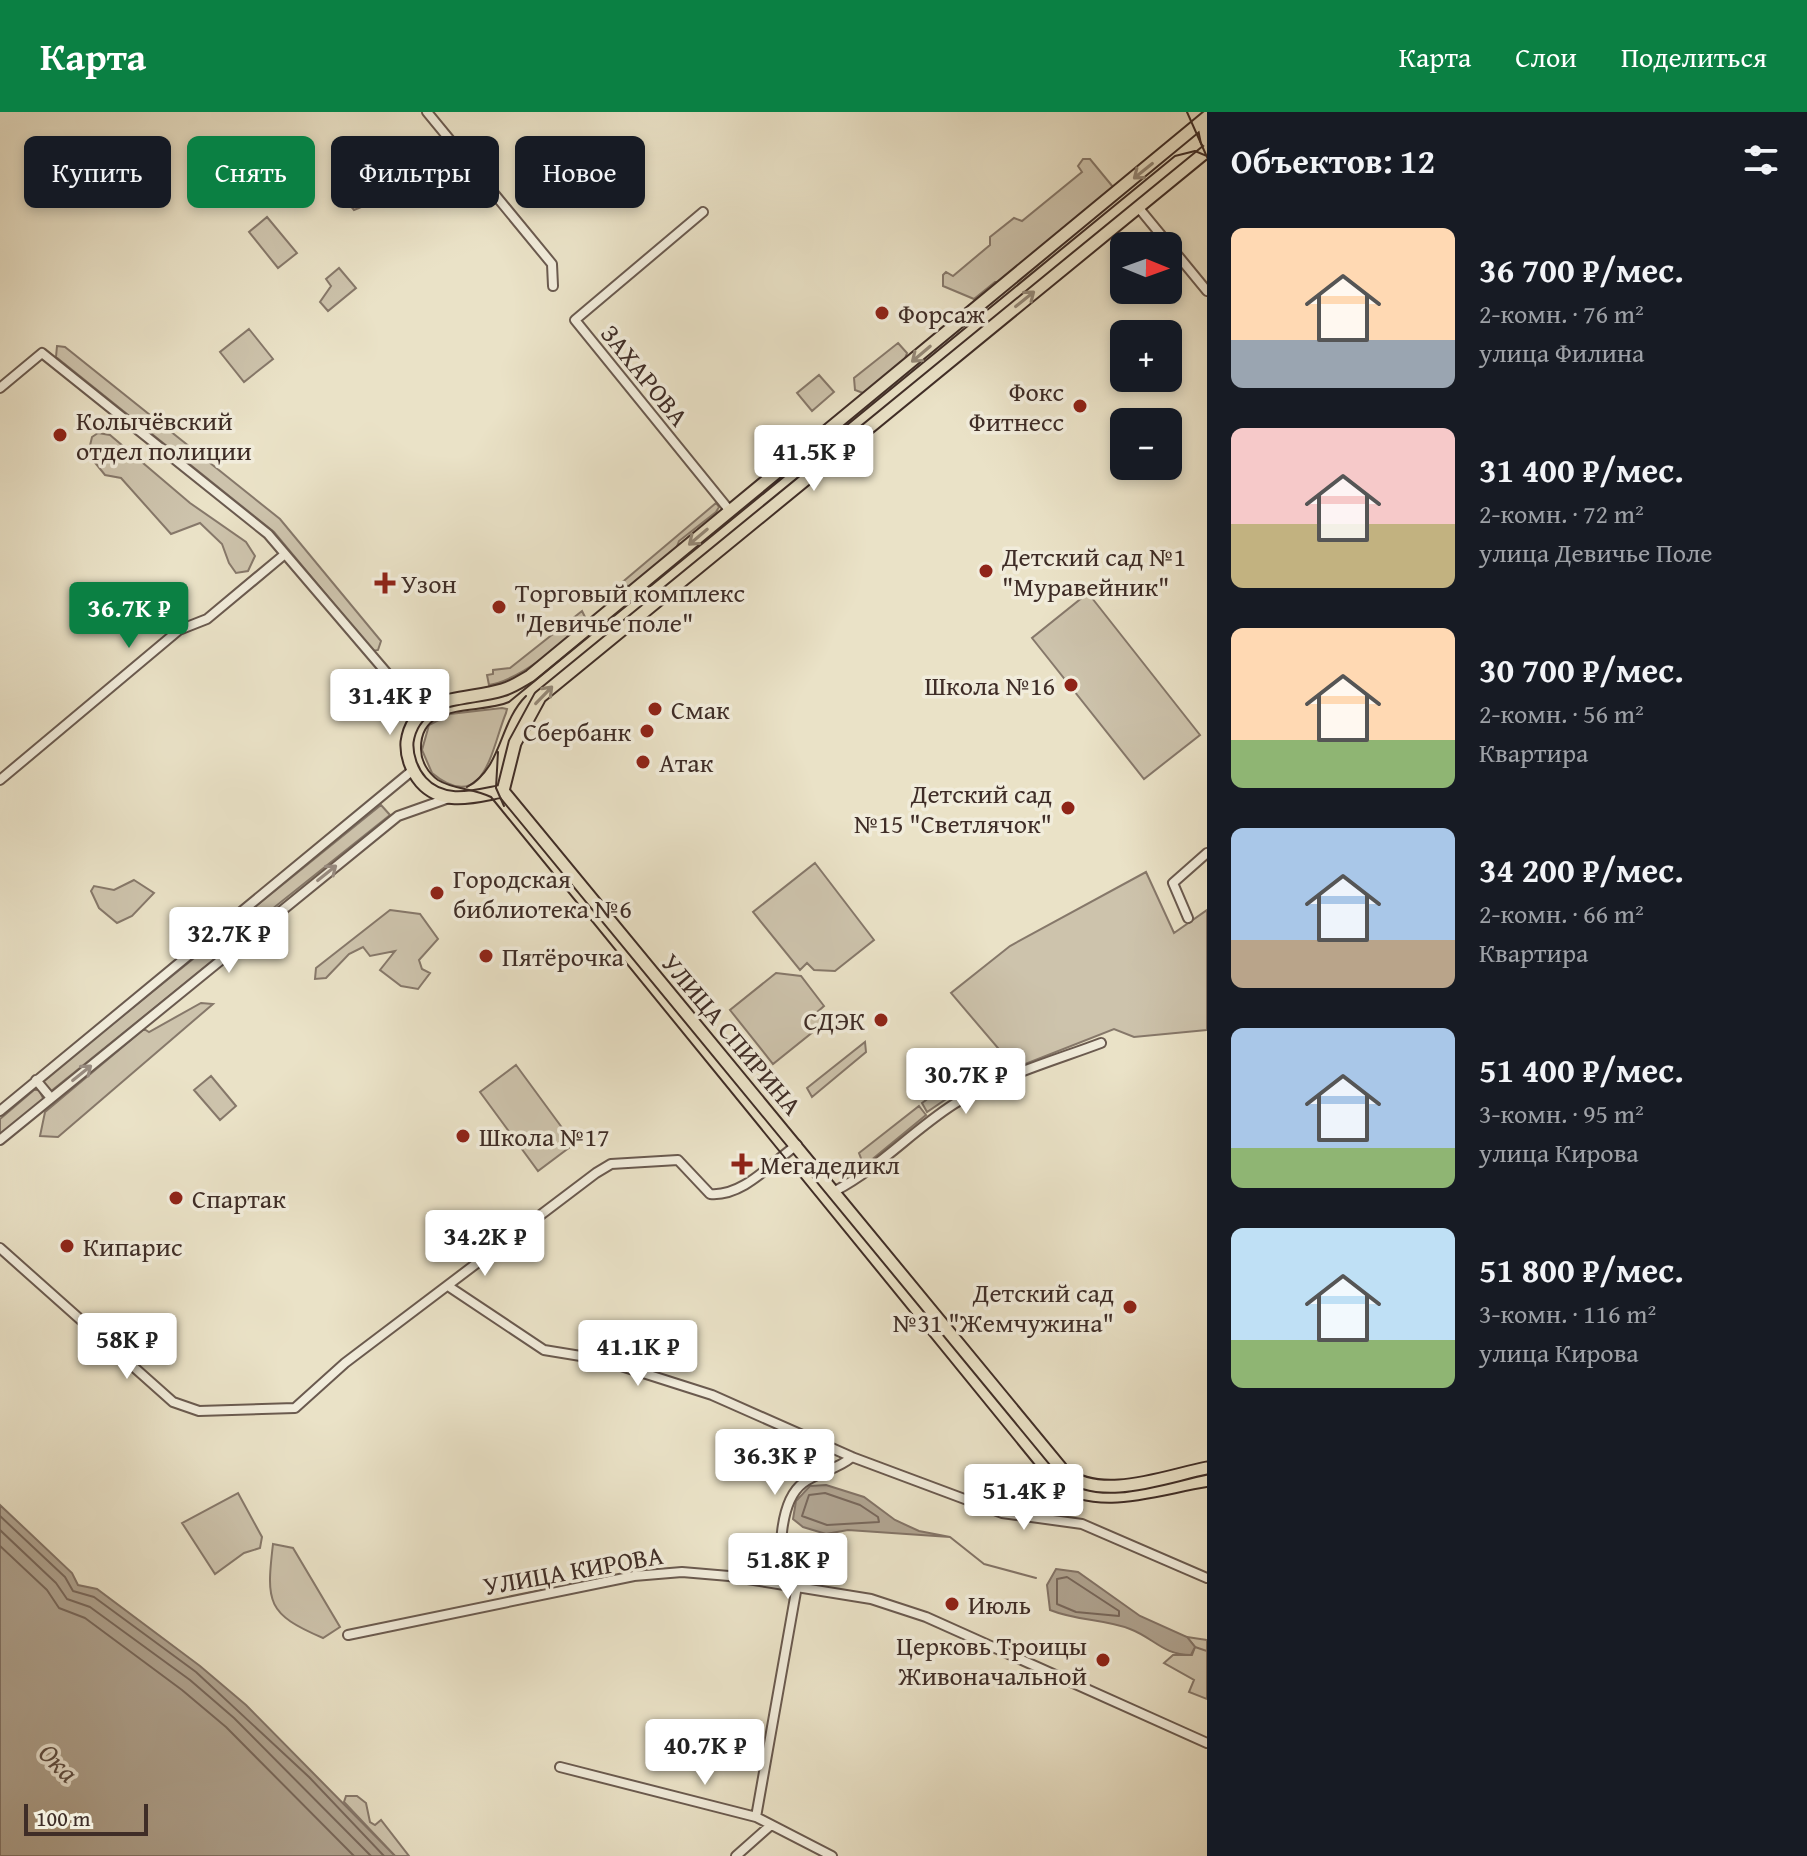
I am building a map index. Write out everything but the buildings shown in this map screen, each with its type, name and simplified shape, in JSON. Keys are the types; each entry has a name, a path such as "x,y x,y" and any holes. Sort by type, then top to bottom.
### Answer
{"main road":[{"path":"1206,121 1207,141"},
{"path":"1206,121 530,676 504,690 441,702 421,713 407,742 413,770 421,783 450,798 503,791 515,743 540,697 1207,151"},
{"name":"УЛИЦА СПИРИНА","path":"503,791 1054,1461 1074,1481 1109,1486 1207,1468"}],"street":[{"path":"427,112 552,264 553,286"},
{"path":"1138,207 1207,291"},
{"name":"ЗАХАРОВА","path":"703,212 575,320 730,511"},
{"path":"0,388 42,353 268,534 421,713"},
{"path":"0,780 179,630 207,619 285,554"},
{"path":"0,1111 413,770"},
{"path":"0,1140 398,816 450,798"},
{"path":"1188,918 1173,883 1207,853"},
{"path":"216,935 230,953"},
{"path":"835,1191 862,1177 931,1120 968,1096 1101,1043"},
{"path":"36,1080 51,1098"},
{"path":"0,1248 173,1402 199,1411 295,1408 345,1363 611,1164 678,1160 710,1194 725,1195 738,1189 797,1145"},
{"path":"448,1286 544,1350 599,1359 712,1395 852,1457 1002,1513 1082,1524 1207,1578"},
{"path":"781,1584 784,1528 791,1498 802,1483 839,1468 852,1457"},
{"name":"УЛИЦА КИРОВА","path":"348,1635 634,1576 682,1572 797,1586 871,1599 926,1617 1207,1743"},
{"path":"756,1817 797,1586"},
{"path":"560,1767 756,1817 832,1856"},
{"path":"736,1856 771,1825"}],"shaded area":[{"path":"1083,159 1090,159 1113,187 1002,282 995,282 974,299 943,286 946,272 953,276 990,245 990,237 1014,218 1022,221 1082,172 1078,166"},
{"path":"267,217 297,253 278,268 249,232"},
{"path":"339,268 356,288 328,311 320,302 331,286 326,279"},
{"path":"249,329 273,359 244,382 220,352"},
{"path":"898,343 907,353 903,364 866,394 855,390 854,378"},
{"path":"57,346 65,347 280,519 381,641 378,650 373,651 274,532 56,357"},
{"path":"819,375 834,392 812,411 797,393"},
{"path":"98,433 110,435 190,503 246,542 255,556 248,571 236,573 222,544 200,523 171,534 121,478 105,475 88,454 92,437"},
{"path":"716,503 719,507 716,512 679,541 676,549 630,586 619,585"},
{"path":"1088,593 1200,735 1144,779 1032,638"},
{"path":"582,611 585,617 578,627 556,648 514,676 489,685 487,675 493,674 493,670 510,668"},
{"path":"507,709 490,758 475,782 464,787 450,784 432,773 422,750 429,725 450,714"},
{"path":"381,805 390,815 227,945 222,939 224,932"},
{"path":"815,863 874,940 835,971 814,970 807,963 800,970 753,912"},
{"path":"1146,872 1174,933 1207,910 1207,1030 1134,1037 1114,1029 1015,1068 951,993 1010,946"},
{"path":"134,880 154,893 132,916 117,923 99,908 91,891 94,886 114,890"},
{"path":"390,910 420,914 438,939 419,960 422,969 430,973 418,989 401,986 380,970 395,951 370,956 363,947 349,954 326,978 315,979 316,968"},
{"path":"214,942 224,948 220,955 50,1092 42,1081"},
{"path":"776,973 801,976 824,1006 816,1013 824,1023 773,1064 730,1010"},
{"path":"201,1003 213,1004 58,1137 40,1136 45,1112 144,1029 149,1032"},
{"path":"865,1042 866,1052 812,1097 807,1088"},
{"path":"994,1051 1010,1070 961,1089 927,1112 922,1103"},
{"path":"516,1065 574,1144 538,1171 480,1092"},
{"path":"211,1076 236,1106 220,1120 194,1090"},
{"path":"34,1090 39,1090 44,1100 0,1136 0,1119"},
{"path":"919,1106 926,1115 864,1166 859,1153"},
{"path":"238,1493 262,1537 260,1548 244,1553 215,1574 182,1523"},
{"path":"273,1544 293,1548 340,1627 323,1638 281,1613 271,1593"},
{"path":"1187,1637 1207,1640 1207,1699 1189,1692 1194,1680 1164,1663 1173,1655 1192,1655 1195,1647"},
{"path":"346,1796 357,1796 366,1803 370,1822 375,1825 381,1820 409,1856 395,1856 344,1802"}],"water":[{"path":"826,1485 864,1497 895,1520 919,1531 950,1537 848,1530 826,1534 803,1527 793,1519 796,1501 810,1486"},
{"name":"Ока","path":"0,1505 72,1573 78,1585 97,1589 200,1666 246,1705 395,1856 0,1856"},
{"path":"1056,1569 1078,1572 1140,1616 1187,1637 1195,1647 1191,1655 1173,1652 1120,1626 1050,1610 1047,1585"}],"waterway":[{"path":"950,1537 984,1564 1036,1578"},
{"path":"1195,1647 1207,1651"}],"tram line":[{"path":"1187,112 1207,157"},
{"path":"1207,156 1195,151 1175,156 509,702 440,716 430,723 423,734 421,749 426,766 438,780 491,797 1053,1487 1070,1496 1108,1503 1148,1499 1207,1487"},
{"path":"467,787 487,768 510,719 526,696"},
{"path":"498,752 496,788 504,806"}],"place":[{"name":"Форсаж","path":"882,313"},
{"name":"Фокс Фитнесс","path":"1080,406"},
{"name":"Колычёвский отдел полиции","path":"60,435"},
{"name":"Детский сад №1 \"Муравейник\"","path":"986,571"},
{"name":"Узон","path":"385,583"},
{"name":"Торговый комплекс \"Девичье поле\"","path":"499,607"},
{"name":"Школа №16","path":"1071,685"},
{"name":"Смак","path":"655,709"},
{"name":"Сбербанк","path":"647,731"},
{"name":"Атак","path":"643,762"},
{"name":"Детский сад №15 \"Светлячок\"","path":"1068,808"},
{"name":"Городская библиотека №6","path":"437,893"},
{"name":"Пятёрочка","path":"486,956"},
{"name":"СДЭК","path":"881,1020"},
{"name":"Школа №17","path":"463,1136"},
{"name":"Мегадедикл","path":"742,1164"},
{"name":"Спартак","path":"176,1198"},
{"name":"Кипарис","path":"67,1246"},
{"name":"Детский сад №31 \"Жемчужина\"","path":"1130,1307"},
{"name":"Июль","path":"952,1604"},
{"name":"Церковь Троицы Живоначальной","path":"1103,1660"}]}
